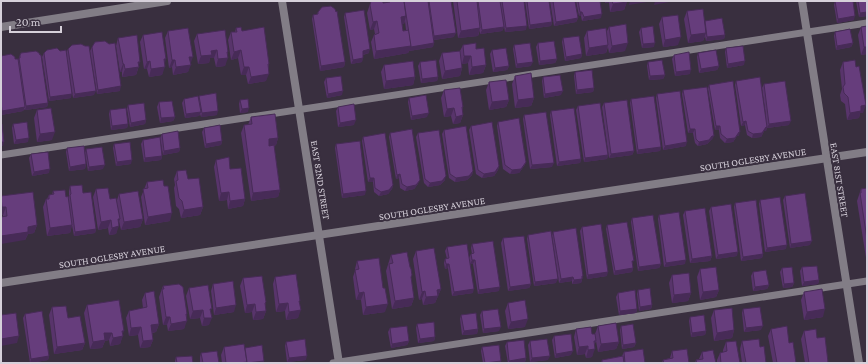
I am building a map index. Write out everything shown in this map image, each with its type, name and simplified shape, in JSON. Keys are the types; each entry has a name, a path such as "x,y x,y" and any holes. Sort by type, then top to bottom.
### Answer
{"street":[{"path":"1,27 167,1"},
{"name":"EAST 82ND STREET","path":"282,1 319,235 337,363"},
{"name":"EAST 81ST STREET","path":"802,1 859,363"},
{"name":"SOUTH OGLESBY AVENUE","path":"1,284 867,152"}],"lane":[{"path":"1,155 867,23"},
{"path":"337,363 867,281"}],"building":[{"path":"371,1 383,1 383,3 390,1 404,1 406,16 401,17 403,31 409,30 411,46 376,51 374,35 379,33 377,21 373,22 370,5"},
{"path":"404,1 428,1 434,43 411,47"},
{"path":"429,1 451,1 456,33 434,36"},
{"path":"457,1 477,1 480,28 461,31"},
{"path":"478,1 500,1 504,27 482,30"},
{"path":"502,1 524,1 527,26 506,28"},
{"path":"527,1 549,1 552,22 530,25"},
{"path":"553,1 575,1 578,18 556,22"},
{"path":"578,1 600,1 602,14 584,17 582,12 580,12"},
{"path":"612,1 627,1 627,2 613,4"},
{"path":"835,1 853,1 855,16 838,19"},
{"path":"858,1 867,1 867,12 860,13"},
{"path":"331,6 336,12 337,11 345,62 321,66 313,15 318,14 322,7"},
{"path":"703,9 706,33 691,35 687,11"},
{"path":"364,10 370,49 363,51 363,58 353,60 345,13"},
{"path":"678,15 681,37 665,40 662,17"},
{"path":"722,18 725,35 707,37 705,21"},
{"path":"626,24 628,43 612,46 609,27"},
{"path":"653,26 655,43 643,44 641,28"},
{"path":"867,26 867,47 864,47 861,27"},
{"path":"241,27 242,31 264,27 269,74 251,77 249,67 244,67 241,50 234,52 231,32 237,32 236,28"},
{"path":"188,28 193,57 189,57 191,65 176,67 175,60 172,60 168,31"},
{"path":"606,28 608,45 589,48 587,31"},
{"path":"850,29 853,43 837,46 835,32"},
{"path":"225,30 228,58 218,59 217,50 211,51 212,55 201,56 197,34"},
{"path":"162,32 166,59 164,59 165,67 151,69 150,61 147,62 143,35"},
{"path":"137,35 140,62 138,62 139,67 125,69 118,38"},
{"path":"579,36 582,54 566,57 563,38"},
{"path":"105,41 109,44 115,43 121,86 98,90 92,47 95,42"},
{"path":"554,41 557,59 540,61 538,43"},
{"path":"476,43 476,49 484,48 486,65 472,67 471,56 464,56 463,45"},
{"path":"530,43 533,62 517,64 514,45"},
{"path":"81,44 89,46 96,91 75,94 68,49 72,45"},
{"path":"743,46 745,61 728,64 726,48"},
{"path":"57,48 60,51 66,50 72,94 50,97 44,53 47,50"},
{"path":"506,48 509,66 495,68 492,50"},
{"path":"716,50 719,66 701,69 698,53"},
{"path":"36,51 41,55 48,103 26,106 19,58 21,53"},
{"path":"460,51 462,68 445,71 442,53"},
{"path":"689,52 691,70 676,72 674,55"},
{"path":"11,54 15,57 15,59 18,59 25,107 2,111 1,56"},
{"path":"436,60 438,77 422,79 420,62"},
{"path":"662,60 665,75 650,76 648,62"},
{"path":"855,60 856,67 859,66 866,105 861,106 861,111 850,113 848,97 844,93 843,87 845,84 843,62"},
{"path":"413,61 415,77 386,81 384,65"},
{"path":"592,70 594,88 577,90 575,72"},
{"path":"531,73 534,98 518,100 515,76"},
{"path":"560,75 563,91 545,94 543,77"},
{"path":"341,76 343,91 328,94 326,78"},
{"path":"760,77 767,127 762,133 753,134 748,131 746,121 743,122 736,81"},
{"path":"506,80 509,100 492,102 489,82"},
{"path":"733,81 740,132 735,138 727,139 721,134 720,126 716,126 709,85"},
{"path":"785,81 791,121 769,124 764,84"},
{"path":"707,87 714,136 712,136 709,140 699,142 696,139 695,129 690,129 683,90"},
{"path":"460,88 463,115 456,117 454,108 447,109 444,90"},
{"path":"680,91 687,142 665,146 657,94"},
{"path":"216,93 218,111 202,113 199,96"},
{"path":"426,95 429,113 412,116 409,98"},
{"path":"198,96 201,112 186,114 184,99"},
{"path":"654,96 661,147 638,150 631,99"},
{"path":"248,99 249,108 242,109 240,100"},
{"path":"627,100 634,151 611,154 604,103"},
{"path":"172,101 175,117 161,118 159,102"},
{"path":"144,103 146,120 131,123 128,105"},
{"path":"600,103 608,155 585,158 578,106"},
{"path":"354,104 356,120 340,123 338,107"},
{"path":"51,108 55,132 40,134 37,110"},
{"path":"126,108 128,124 112,126 110,110"},
{"path":"574,108 581,159 559,162 551,111"},
{"path":"546,112 554,163 532,165 524,115"},
{"path":"275,114 278,138 269,139 269,146 274,145 280,190 253,193 244,125 252,124 251,117"},
{"path":"519,118 526,162 521,169 512,170 505,165 498,122"},
{"path":"27,122 29,138 16,140 13,124"},
{"path":"492,122 499,166 495,172 484,174 478,170 471,126"},
{"path":"2,124 4,142 1,142"},
{"path":"220,125 222,141 206,144 204,128"},
{"path":"466,126 473,171 469,176 456,178 450,174 444,130"},
{"path":"412,129 420,180 416,185 407,187 402,184 400,174 397,175 390,133"},
{"path":"439,130 446,176 442,181 430,183 425,179 418,133"},
{"path":"178,131 180,148 164,151 162,134"},
{"path":"385,133 393,185 389,190 381,192 375,188 374,178 370,178 363,137"},
{"path":"160,137 162,156 145,158 143,140"},
{"path":"360,141 366,191 343,194 336,144"},
{"path":"130,142 132,160 117,162 114,144"},
{"path":"84,146 86,164 70,167 67,148"},
{"path":"102,147 105,165 89,167 86,149"},
{"path":"48,152 50,169 34,172 31,154"},
{"path":"229,157 230,169 241,168 245,199 230,201 229,192 221,193 216,160"},
{"path":"186,170 188,179 199,178 203,207 184,210 182,201 179,198 176,181 178,180 177,171"},
{"path":"163,180 164,186 168,186 172,213 148,217 143,189 148,188 147,182"},
{"path":"82,185 83,193 91,192 96,229 75,232 70,186"},
{"path":"108,188 110,199 116,198 120,219 118,219 119,226 112,228 111,220 101,222 96,189"},
{"path":"867,188 867,239 860,193 861,189"},
{"path":"65,190 66,197 68,196 72,225 50,228 46,199 49,199 49,195 54,194 53,191"},
{"path":"138,191 143,219 124,222 119,194"},
{"path":"33,192 37,225 28,227 28,232 1,236 1,217 7,216 6,207 2,207 1,196"},
{"path":"805,193 812,241 791,244 785,196"},
{"path":"780,197 787,245 767,248 760,200"},
{"path":"756,200 763,254 743,257 735,203"},
{"path":"731,204 738,252 718,255 711,207"},
{"path":"705,208 712,256 692,259 685,211"},
{"path":"679,212 686,260 666,263 659,215"},
{"path":"653,215 661,264 639,267 632,218"},
{"path":"627,222 634,261 632,261 633,268 615,271 607,225"},
{"path":"601,224 608,272 588,275 582,227"},
{"path":"576,228 583,276 582,279 574,280 573,277 561,279 553,232"},
{"path":"551,231 558,279 535,282 528,235"},
{"path":"524,236 531,284 510,287 503,238"},
{"path":"493,241 500,287 479,290 475,260 472,260 471,254 474,253 472,244"},
{"path":"467,244 474,289 454,292 449,264 446,264 445,259 449,258 447,247"},
{"path":"434,248 441,289 437,290 438,296 426,297 425,291 422,292 416,251"},
{"path":"407,252 412,275 414,298 395,301 389,264 393,263 391,255"},
{"path":"379,258 383,288 385,288 388,304 366,307 364,292 359,293 355,270 359,269 357,261"},
{"path":"817,266 819,280 804,282 802,267"},
{"path":"716,267 719,290 703,292 700,269"},
{"path":"792,267 794,283 784,284 782,268"},
{"path":"766,270 769,285 755,287 753,272"},
{"path":"689,273 691,293 674,295 672,275"},
{"path":"296,274 301,310 289,312 288,303 279,304 275,277"},
{"path":"262,276 266,311 256,312 255,304 247,305 243,278"},
{"path":"233,281 236,305 216,308 213,284"},
{"path":"179,284 183,287 187,321 171,324 170,317 166,317 162,289 164,289 163,286"},
{"path":"208,285 212,318 204,318 203,310 193,311 189,288"},
{"path":"650,288 652,305 640,307 638,290"},
{"path":"822,289 825,309 807,312 804,292"},
{"path":"635,290 637,309 620,311 618,293"},
{"path":"154,291 159,324 151,325 153,340 143,341 141,327 131,328 129,311 147,307 145,293"},
{"path":"119,300 124,331 122,331 123,336 113,338 112,333 104,333 105,340 93,342 87,305"},
{"path":"525,300 528,319 511,322 508,303"},
{"path":"66,306 68,318 80,316 85,343 57,347 52,307"},
{"path":"760,307 763,326 746,328 743,309"},
{"path":"732,308 734,330 717,333 714,310"},
{"path":"498,309 501,327 484,329 482,311"},
{"path":"42,311 49,356 31,359 25,314"},
{"path":"16,313 19,336 1,339 1,315"},
{"path":"476,313 478,329 464,331 461,315"},
{"path":"704,315 706,331 692,333 690,317"},
{"path":"434,322 435,337 420,339 417,324"},
{"path":"616,323 619,342 601,344 598,326"},
{"path":"633,324 636,343 623,345 621,326"},
{"path":"407,326 409,341 392,344 390,328"},
{"path":"787,326 789,343 793,342 796,363 777,363 771,329"},
{"path":"591,327 592,334 595,334 595,349 588,350 588,346 579,347 576,329"},
{"path":"816,329 817,338 825,337 828,362 825,363 809,363 804,331"},
{"path":"571,334 573,351 556,354 554,336"},
{"path":"305,339 307,356 289,358 286,342"},
{"path":"547,339 550,356 532,358 530,341"},
{"path":"759,339 760,347 764,346 766,363 746,363 742,341"},
{"path":"524,340 526,358 509,361 507,342"},
{"path":"736,341 740,363 721,363 720,353 727,351 726,342"},
{"path":"244,344 247,362 226,363 224,347"},
{"path":"262,345 264,361 247,363 245,348"},
{"path":"499,345 501,361 485,363 482,347"},
{"path":"643,349 645,363 625,363 624,352"},
{"path":"687,349 689,363 664,363 663,360 673,358 672,351"},
{"path":"713,350 716,363 697,363 696,360 703,359 702,352"},
{"path":"217,351 219,363 203,363 201,353"},
{"path":"192,356 193,363 177,363 176,357"},
{"path":"623,356 624,363 602,363 602,360"}]}
